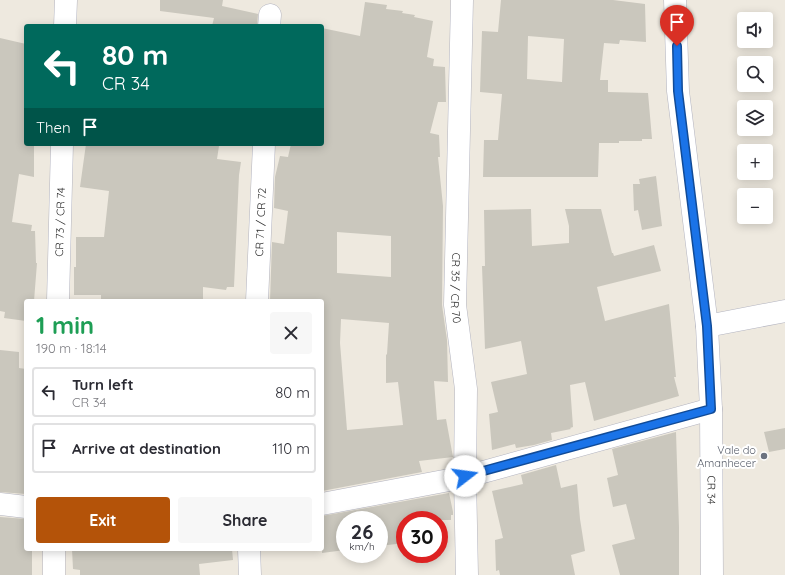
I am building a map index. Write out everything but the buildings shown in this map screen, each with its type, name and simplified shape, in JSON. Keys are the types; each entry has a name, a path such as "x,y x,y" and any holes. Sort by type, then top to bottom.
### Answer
{"street":[{"path":"65,24 66,0"},
{"name":"CR 35 / CR 70","path":"462,0 455,305 466,389 465,476 467,575"},
{"name":"CR 34","path":"675,0 678,91 707,326 711,409 712,575"},
{"name":"CR 73 / CR 74","path":"58,299 62,146"},
{"name":"CR 71 / CR 72","path":"257,299 264,146"},
{"path":"707,326 785,311"},
{"path":"324,504 465,476 711,409"},
{"path":"0,504 24,507"},
{"path":"54,551 54,575"},
{"path":"249,551 250,575"}],"place":[{"name":"Vale do Amanhecer","path":"764,456"}],"route":[{"path":"465,476 711,409 707,326 678,91 677,46"}]}
